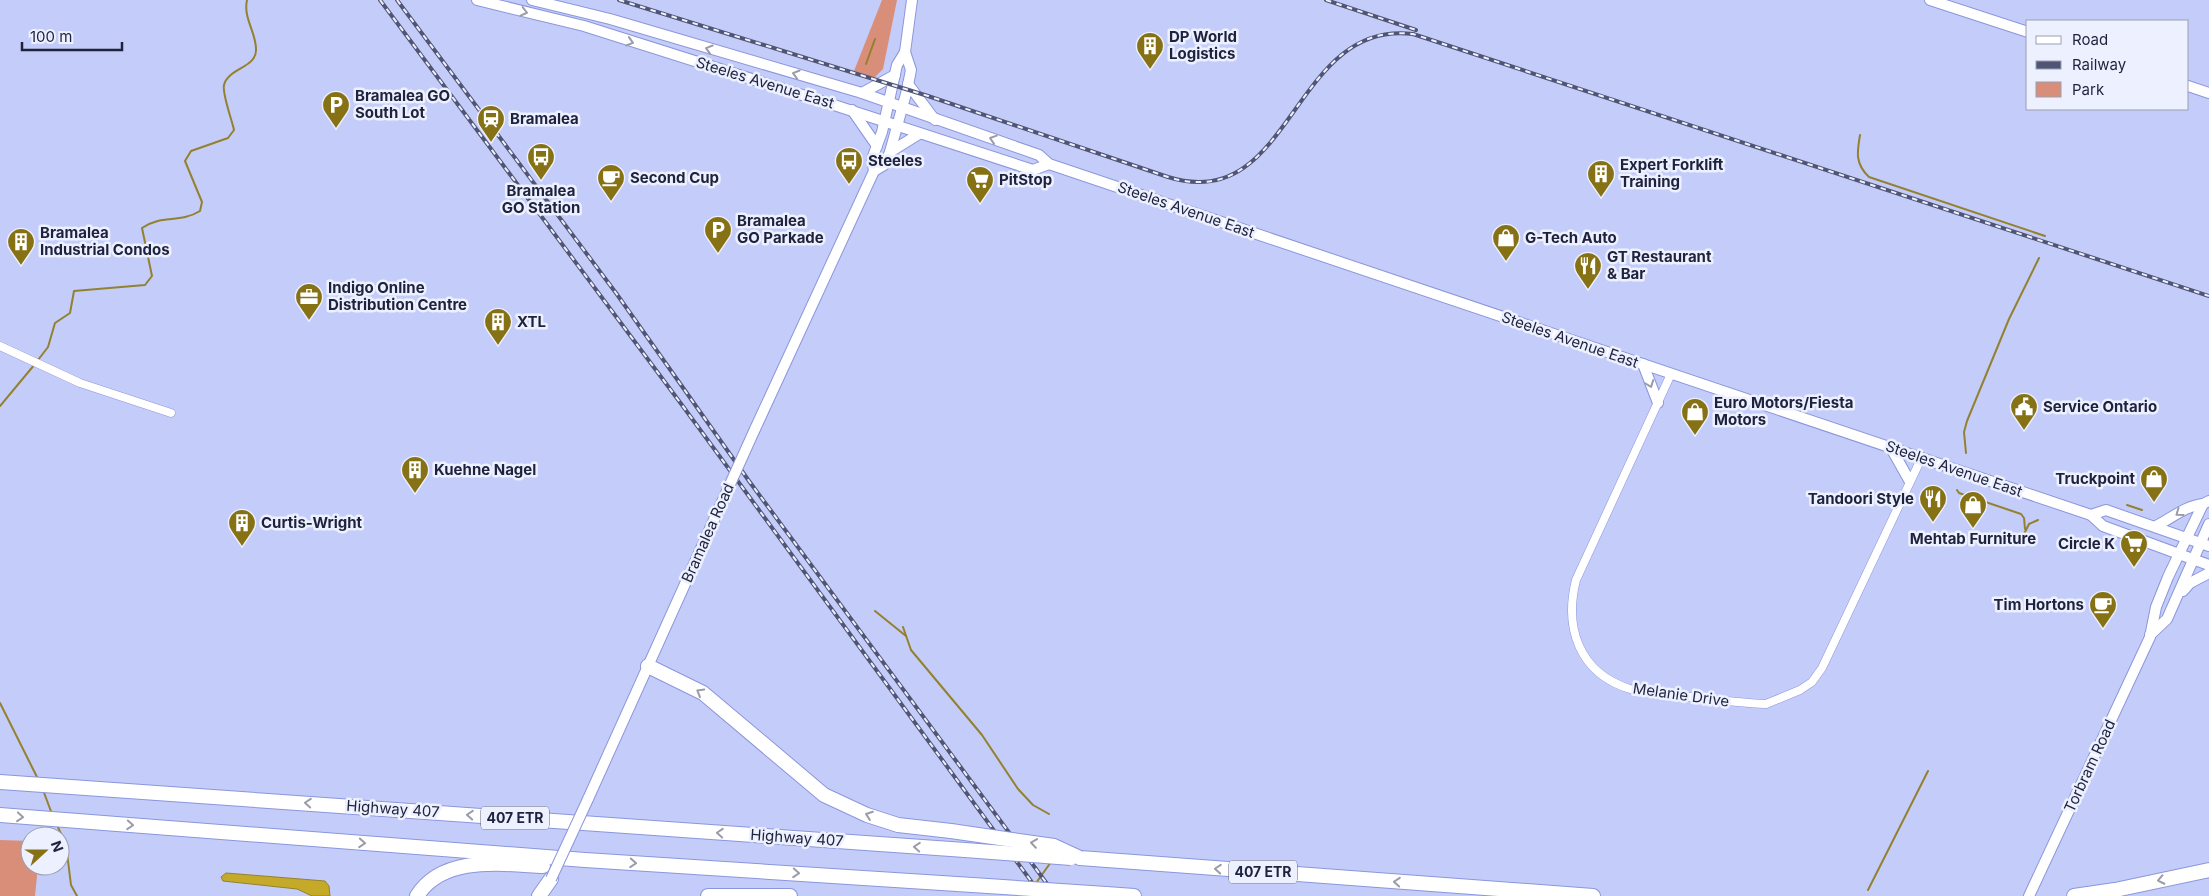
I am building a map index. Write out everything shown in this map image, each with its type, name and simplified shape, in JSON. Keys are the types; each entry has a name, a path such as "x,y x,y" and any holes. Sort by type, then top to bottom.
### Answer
{"highway":[{"path":"648,666 703,692 824,795 867,815 898,824 1054,846 1080,858"},
{"name":"Highway 407","path":"0,782 1593,896"},
{"name":"407 ETR","path":"0,815 585,860 1134,896"},
{"path":"417,896 434,878 456,868 501,864 568,867 585,860"},
{"path":"2074,896 2115,890 2209,870"},
{"path":"539,896 551,880"},
{"path":"708,896 790,896"}],"main road":[{"name":"Steeles Avenue East","path":"477,0 584,26 852,110 919,134 1034,170 1049,164"},
{"name":"Steeles Avenue East","path":"532,0 587,13 862,93 1039,155 1049,164 2091,515 2103,526 2209,565"},
{"name":"Bramalea Road","path":"543,896 874,171 872,159 890,104 897,66 905,52 912,0"},
{"path":"1930,0 2026,31"},
{"path":"584,26 587,13"},
{"name":"Bramalea Road","path":"874,171 884,165 890,152 902,108 911,70 905,52"},
{"path":"862,93 896,76"},
{"path":"908,84 935,120"},
{"path":"2189,86 2209,93"},
{"path":"852,110 877,146"},
{"path":"890,152 919,134"},
{"path":"1643,364 1658,402"},
{"path":"1891,448 1909,480"},
{"path":"2156,526 2188,506 2206,502"},
{"name":"Torbram Road","path":"2028,896 2150,635 2156,607 2179,554 2206,502"},
{"name":"Steeles Avenue East","path":"2091,515 2106,510 2205,544"},
{"name":"Torbram Road","path":"2150,635 2167,619 2194,559 2205,544 2209,524"},
{"path":"2176,600 2190,583 2209,573"}],"street":[{"path":"0,346 48,370 171,414"},
{"name":"Melanie Drive","path":"1671,374 1576,580 1571,600 1571,624 1581,652 1602,675 1631,690 1766,704 1787,697 1812,682 1829,655 1909,480 1921,458"}],"green space":[{"path":"882,0 897,0 883,69 874,78 854,71"},
{"path":"0,840 20,841 20,876 37,876 35,896 0,896"}],"shaded area":[{"path":"226,873 325,881 329,886 330,896 312,896 297,889 223,881 221,877"}],"waterway":[{"path":"38,360 48,347 55,323 70,313 74,291 145,285 152,276 142,228 157,221 185,217 200,211 202,202 185,161 191,151 228,138 234,130 226,101 224,85 231,75 252,60 255,55 254,37 246,7 247,0"},
{"path":"866,64 875,39"},
{"path":"1860,135 1858,147 1859,162 1869,177 2045,236"},
{"path":"1966,453 1964,432 1967,421 2009,319 2039,258"},
{"path":"0,406 35,364"},
{"path":"1957,490 1959,493 2021,514 2024,518 2025,529"},
{"path":"2127,505 2142,510"},
{"path":"2021,540 2029,524 2038,520"},
{"path":"875,611 906,636"},
{"path":"903,627 911,650 982,735 1018,789 1033,805 1049,814"},
{"path":"0,703 38,779"},
{"path":"1868,890 1928,771"},
{"path":"43,790 52,814"},
{"path":"57,825 66,845 71,885 77,896"},
{"path":"1036,883 1051,862"}],"railway":[{"path":"380,0 682,405 1042,896"},
{"path":"397,0 616,293 749,481 1056,896"},
{"path":"619,0 928,96 1168,177 1209,181 1242,169 1268,145 1315,83 1341,56 1373,37 1413,34 2209,296"},
{"path":"1326,0 1416,30"}],"place":[{"name":"DP World Logistics","path":"1150,70"},
{"name":"Bramalea GO South Lot","path":"336,129"},
{"name":"Bramalea","path":"491,143"},
{"name":"Bramalea GO Station","path":"541,181"},
{"name":"Steeles","path":"849,185"},
{"name":"Expert Forklift Training","path":"1601,198"},
{"name":"Second Cup","path":"611,202"},
{"name":"PitStop","path":"980,204"},
{"name":"Bramalea GO Parkade","path":"718,254"},
{"name":"G-Tech Auto","path":"1506,262"},
{"name":"Bramalea Industrial Condos","path":"21,266"},
{"name":"GT Restaurant & Bar","path":"1588,290"},
{"name":"Indigo Online Distribution Centre","path":"309,321"},
{"name":"XTL","path":"498,346"},
{"name":"Service Ontario","path":"2024,431"},
{"name":"Euro Motors/Fiesta Motors","path":"1695,436"},
{"name":"Kuehne Nagel","path":"415,494"},
{"name":"Truckpoint","path":"2154,503"},
{"name":"Tandoori Style","path":"1933,523"},
{"name":"Mehtab Furniture","path":"1973,529"},
{"name":"Curtis-Wright","path":"242,547"},
{"name":"Circle K","path":"2134,568"},
{"name":"Tim Hortons","path":"2103,629"}]}
